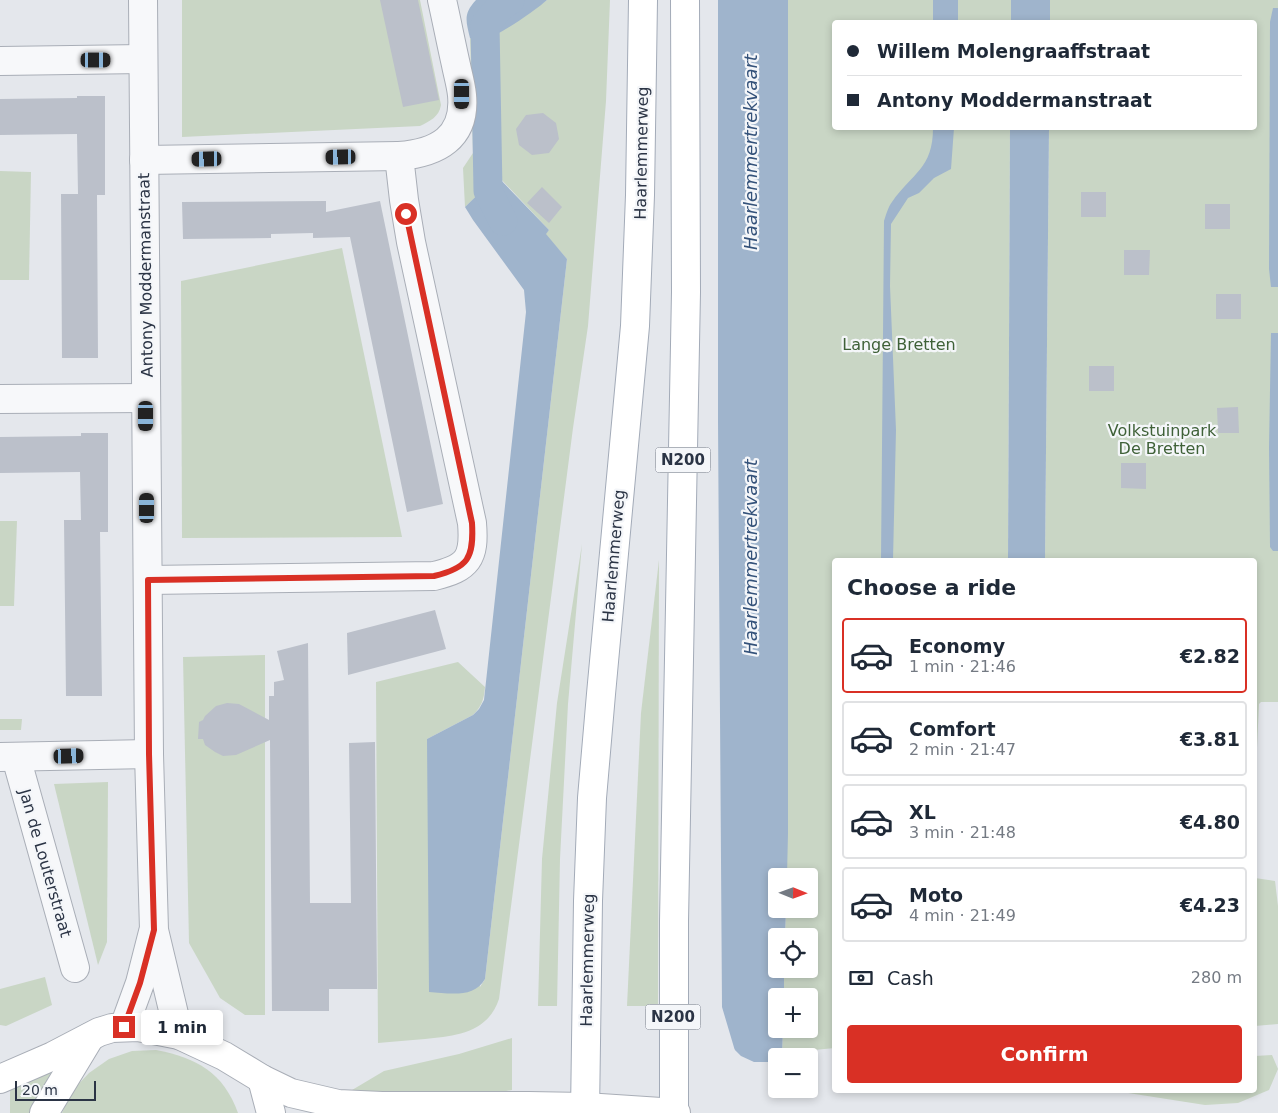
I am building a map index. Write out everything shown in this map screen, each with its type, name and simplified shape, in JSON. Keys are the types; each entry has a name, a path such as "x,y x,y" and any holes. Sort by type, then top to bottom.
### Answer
{"main road":[{"name":"Haarlemmerweg","path":"585,1110 592,798 635,326 640,195 643,0"},
{"name":"N200","path":"675,1113 674,911 686,292 685,0"},
{"path":"0,1079 112,1028 148,1028 179,1035 224,1056 262,1079 291,1092 338,1104 358,1106 529,1106 675,1113"},
{"path":"44,1113 91,1036"},
{"path":"262,1079 271,1113"}],"street":[{"name":"Antony Moddermanstraat","path":"143,0 149,754 154,930 179,1035"},
{"name":"Antony Moddermanstraat","path":"144,160 399,156 429,152 446,142 456,130 462,112 462,94 442,0"},
{"path":"0,61 144,59"},
{"path":"148,580 434,576 450,572 463,565 470,554 473,539 472,523 411,242 399,156"},
{"path":"0,400 146,398"},
{"name":"Jan de Louterstraat","path":"75,968 8,757 149,754"},
{"name":"Antony Moddermanstraat","path":"124,1027 140,983 154,930"}],"green space":[{"path":"182,0 420,0 441,105 440,109 433,118 420,126 182,137"},
{"path":"547,0 610,0 606,101 588,326 499,999 487,1019 469,1031 436,1038 378,1043 376,682 458,662 485,687 482,702 479,709 473,715 427,739 480,987 485,979 567,259 545,234 549,230 498,176 465,207 463,168 473,153 470,38 475,41 497,34"},
{"name":"Lange Bretten","path":"788,0 1011,0 1011,20 832,20 832,130 1010,130 1008,558 832,558 832,1048 782,1048 783,1038 818,1038 818,988 784,988 784,978 818,978 818,928 785,928 786,918 818,918 818,868 787,868"},
{"name":"Volkstuinpark De Bretten","path":"1050,0 1278,0 1278,702 1261,702 1259,704 1257,748 1257,558 1045,558 1049,130 1257,130 1257,20 1050,20"},
{"path":"0,171 31,172 29,280 0,280"},
{"path":"342,248 402,537 182,538 181,281"},
{"path":"0,521 17,521 14,606 0,606"},
{"path":"582,544 568,704 560,859 557,1006 538,1006 542,859 557,703"},
{"path":"659,560 658,1006 627,1006 641,713"},
{"path":"265,655 265,1015 245,1015 220,998 189,943 183,657"},
{"path":"0,719 22,719 21,730 0,730"},
{"path":"108,782 107,942 98,965 54,784"},
{"path":"1257,878 1275,881 1278,906 1278,1024 1257,1026"},
{"path":"45,977 52,1005 6,1026 0,1025 0,989"},
{"path":"512,1038 512,1090 485,1095 342,1096 384,1071 459,1054"},
{"path":"156,1050 184,1057 207,1069 225,1087 238,1113 62,1113 72,1091 89,1073 109,1059 132,1051"},
{"path":"1272,1055 1278,1069 1269,1090 1238,1103 1205,1105 1128,1093 1257,1093 1257,1056"},
{"path":"56,1067 35,1113 10,1113 10,1085"}],"water":[{"path":"476,0 547,0 491,38 479,41 470,38 467,22 469,9"},
{"name":"Haarlemmertrekvaart","path":"718,0 788,0 788,833 787,868 768,868 768,918 786,918 785,928 768,928 768,978 784,978 784,988 768,988 768,1038 783,1038 782,1048 768,1048 768,1098 777,1098 777,1113 741,1071 722,1007 718,421"},
{"path":"933,0 958,0 958,20 933,20"},
{"path":"1011,0 1050,0 1050,20 1011,20"},
{"path":"1273,8 1278,8 1278,287 1271,287 1269,269 1270,22"},
{"path":"933,130 954,130 951,169 934,178 919,193 908,198 891,224 890,286 896,430 893,558 881,558 884,221 891,204 925,162 932,142"},
{"path":"1010,130 1049,130 1045,558 1008,558"},
{"path":"497,176 549,230 546,234 567,259 485,979 474,990 467,992 429,992 427,739 473,715 484,700 526,312 524,290 465,207"},
{"path":"1271,333 1278,333 1278,551 1273,551 1270,547"}],"pier":[{"path":"731,1046 741,1056 754,1062 768,1062 768,1098 780,1098 780,1113 738,1113 738,1071"}],"building":[{"path":"380,0 418,0 439,100 403,107"},
{"path":"77,96 105,96 105,195 97,195 98,358 62,358 61,194 78,194 77,134 0,135 0,99 77,98"},
{"path":"543,113 556,123 559,139 549,153 532,155 519,145 516,129 526,115"},
{"path":"542,187 562,207 549,223 527,203"},
{"path":"1081,192 1106,192 1106,217 1081,217"},
{"path":"326,201 326,212 380,201 443,504 407,512 350,237 313,238 313,233 271,234 271,238 183,239 182,202"},
{"path":"1205,204 1230,204 1230,229 1205,229"},
{"path":"1124,250 1150,250 1149,275 1124,275"},
{"path":"1216,294 1241,294 1241,319 1216,319"},
{"path":"1089,366 1114,366 1114,391 1089,391"},
{"path":"1238,407 1239,433 1218,433 1217,408"},
{"path":"81,433 108,433 108,532 100,532 102,696 66,696 64,520 81,520 80,472 0,473 0,437 81,436"},
{"path":"1121,463 1146,463 1146,489 1121,488"},
{"path":"435,610 446,649 348,675 347,633"},
{"path":"308,643 310,903 351,903 349,743 375,742 377,989 329,989 329,1011 272,1011 270,740 236,755 223,756 205,745 203,739 198,739 199,722 216,706 227,703 239,704 269,720 269,696 274,696 274,682 284,680 277,651"}],"waterway":[{"path":"503,221 488,191 485,25 499,8 510,0"}],"route":[{"path":"124,1027 140,983 154,930 149,754 148,580 434,576 450,572 463,565 470,554 473,539 472,523 406,214"}]}
